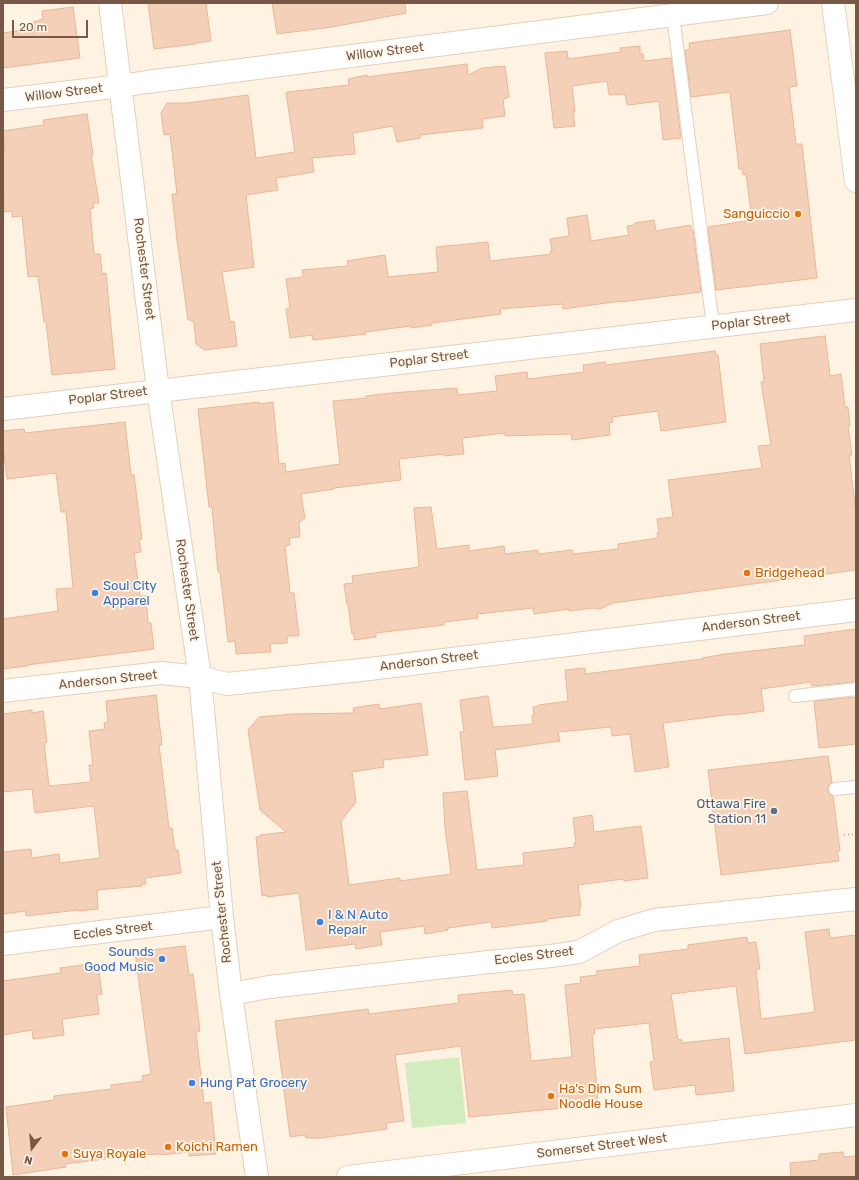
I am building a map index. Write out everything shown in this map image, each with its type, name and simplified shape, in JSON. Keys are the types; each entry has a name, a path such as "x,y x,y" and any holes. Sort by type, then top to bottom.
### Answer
{"street":[{"name":"Rochester Street","path":"110,3 158,390 200,677 222,917 231,994 257,1177"},
{"name":"Willow Street","path":"3,100 767,3"},
{"path":"833,3 856,173"},
{"name":"Poplar Street","path":"3,409 856,310"},
{"name":"Anderson Street","path":"3,691 161,673 200,677 227,684 361,670 856,610"},
{"name":"Eccles Street","path":"231,994 269,987 579,952 618,931 654,920 856,899"},
{"name":"Eccles Street","path":"3,944 222,917"},
{"name":"Somerset Street West","path":"348,1177 856,1115"}],"lane":[{"path":"673,15 713,326"},
{"path":"795,696 856,689"},
{"path":"835,789 856,787"}],"path":[{"path":"844,835 856,834"}],"green space":[{"path":"459,1057 466,1123 412,1128 405,1063"}],"building":[{"path":"148,3 206,3 211,41 154,49"},
{"path":"272,3 405,3 406,13 332,27 277,34"},
{"path":"73,7 80,58 3,68 3,33 22,30 21,26 43,19 42,11"},
{"path":"790,30 797,86 789,87 796,144 802,144 817,278 716,290 708,227 752,220 746,174 743,175 742,169 739,169 730,92 691,97 685,50 690,50 689,43"},
{"path":"640,46 640,54 643,54 644,61 671,58 681,138 663,140 659,101 629,105 627,104 625,94 609,95 607,81 572,86 575,126 554,128 545,53 567,51 568,59 621,52 620,48"},
{"path":"467,64 468,75 482,68 505,66 509,97 503,99 505,116 482,119 483,128 420,135 420,138 397,142 393,126 353,133 355,154 312,158 314,172 276,178 278,190 246,195 254,267 222,272 230,322 234,321 237,346 204,350 196,344 194,322 192,322 192,320 188,320 177,240 172,194 177,194 170,134 164,135 161,113 167,103 187,103 248,95 256,158 295,152 287,92 349,85 348,79 367,75 367,77"},
{"path":"87,114 93,155 91,155 99,203 93,203 94,208 90,209 94,254 100,254 102,274 106,273 115,369 52,375 46,322 44,322 38,276 28,277 22,216 12,217 12,211 4,212 3,153 5,152 3,131 44,125 43,120"},
{"path":"587,215 591,241 629,235 627,226 635,225 635,223 654,220 656,231 691,225 691,230 693,230 701,292 563,309 563,304 500,309 501,314 432,323 432,325 411,328 411,326 365,332 366,334 313,340 312,335 290,338 286,309 290,308 286,279 303,277 302,270 348,266 347,261 385,255 388,277 438,272 436,247 488,242 490,261 551,254 550,239 569,236 567,218"},
{"path":"825,336 830,376 841,374 845,407 848,407 850,426 848,426 852,455 849,455 856,513 856,570 613,603 600,609 593,608 569,611 569,609 534,614 533,608 477,614 478,618 444,622 444,625 376,633 376,637 354,640 354,633 352,634 344,584 353,583 352,576 419,567 414,508 431,507 437,549 469,545 469,551 504,546 505,554 538,550 538,554 572,550 573,554 618,549 618,544 658,538 657,533 659,533 657,519 673,517 668,480 762,468 758,446 771,445 761,382 764,382 760,344"},
{"path":"715,351 716,355 718,355 726,422 661,431 658,411 612,417 613,422 609,423 610,435 572,440 571,434 505,436 505,433 462,438 464,454 444,456 444,454 399,459 401,480 334,488 301,494 305,518 299,523 300,537 289,538 290,545 285,546 290,593 294,593 299,636 287,636 287,643 270,644 271,652 236,654 235,641 228,642 220,572 218,572 212,507 209,507 198,409 259,402 259,404 273,402 279,464 285,463 286,472 340,464 333,401 367,398 366,396 392,393 457,388 458,395 497,391 495,376 527,372 528,379 584,372 583,365 605,362 606,365"},
{"path":"125,422 131,475 134,475 142,539 139,539 141,552 134,553 140,596 146,596 148,623 151,623 154,649 3,669 3,619 58,611 56,589 73,588 66,512 61,512 56,473 7,479 3,446 3,431 24,429 25,433"},
{"path":"856,629 856,682 812,686 810,682 761,689 764,711 663,723 669,767 635,772 630,734 612,736 611,727 558,732 560,741 495,750 498,776 465,780 460,732 464,732 460,700 488,696 493,727 533,724 533,707 568,701 565,670 585,668 585,674 702,659 725,654 805,645 804,636"},
{"path":"156,695 162,745 159,745 169,828 172,828 175,850 178,850 181,873 145,878 146,884 142,884 142,886 97,890 98,909 26,916 25,911 3,914 3,852 31,849 32,858 59,854 60,863 100,858 94,806 35,813 32,789 3,792 3,714 32,710 32,713 43,711 47,742 44,743 49,786 91,782 89,765 93,765 89,731 105,729 104,723 108,722 106,701"},
{"path":"856,697 856,744 819,748 814,701"},
{"path":"421,703 428,755 383,760 384,767 352,772 356,802 341,821 349,885 400,878 400,881 451,874 445,827 443,793 467,791 477,870 524,865 523,853 575,847 574,843 576,843 573,818 592,815 594,832 641,826 648,878 624,881 623,879 578,885 581,908 579,909 580,915 492,928 491,922 448,928 448,930 425,934 424,926 380,932 382,945 356,949 355,944 306,950 299,893 267,897 267,895 262,896 256,837 260,837 260,835 286,832 260,810 248,730 259,717 294,714 354,713 353,708 379,704 380,709"},
{"name":"Ottawa Fire Station 11","path":"828,756 832,782 828,786 828,790 829,794 833,796 840,851 837,851 839,861 721,875 708,770"},
{"path":"829,929 830,938 856,935 856,1040 745,1054 736,986 671,994 678,1040 681,1039 682,1043 729,1038 734,1091 696,1095 695,1085 654,1090 650,1062 654,1061 649,1023 594,1029 595,1034 592,1034 598,1100 585,1101 585,1106 469,1117 461,1046 395,1055 404,1121 386,1123 387,1129 321,1138 306,1138 305,1135 290,1137 275,1021 368,1009 369,1014 459,1003 458,995 512,990 513,995 524,994 531,1061 572,1057 565,985 581,983 580,977 597,975 596,971 640,966 639,955 688,949 688,945 747,937 748,943 756,942 760,969 756,969 761,1019 815,1012 805,932"},
{"path":"185,946 189,975 193,974 200,1031 196,1032 204,1103 211,1102 216,1154 189,1156 189,1152 161,1155 144,1154 65,1164 66,1167 13,1175 6,1107 54,1100 54,1096 111,1089 111,1085 143,1081 142,1076 151,1074 135,952"},
{"path":"98,963 102,994 97,995 99,1014 62,1019 64,1035 33,1039 32,1030 3,1035 3,981 61,973 60,968"},
{"path":"843,1152 844,1157 856,1156 856,1177 791,1177 790,1163 819,1160 819,1154"}],"place":[{"name":"Sanguiccio","path":"798,214"},
{"name":"Bridgehead","path":"747,573"},
{"name":"Soul City Apparel","path":"95,593"},
{"name":"Ottawa Fire Station 11","path":"774,811"},
{"name":"I & N Auto Repair","path":"320,922"},
{"name":"Sounds Good Music","path":"162,959"},
{"name":"Hung Pat Grocery","path":"192,1083"},
{"name":"Ha's Dim Sum Noodle House","path":"551,1096"},
{"name":"Koichi Ramen","path":"168,1147"},
{"name":"Suya Royale","path":"65,1154"}]}
